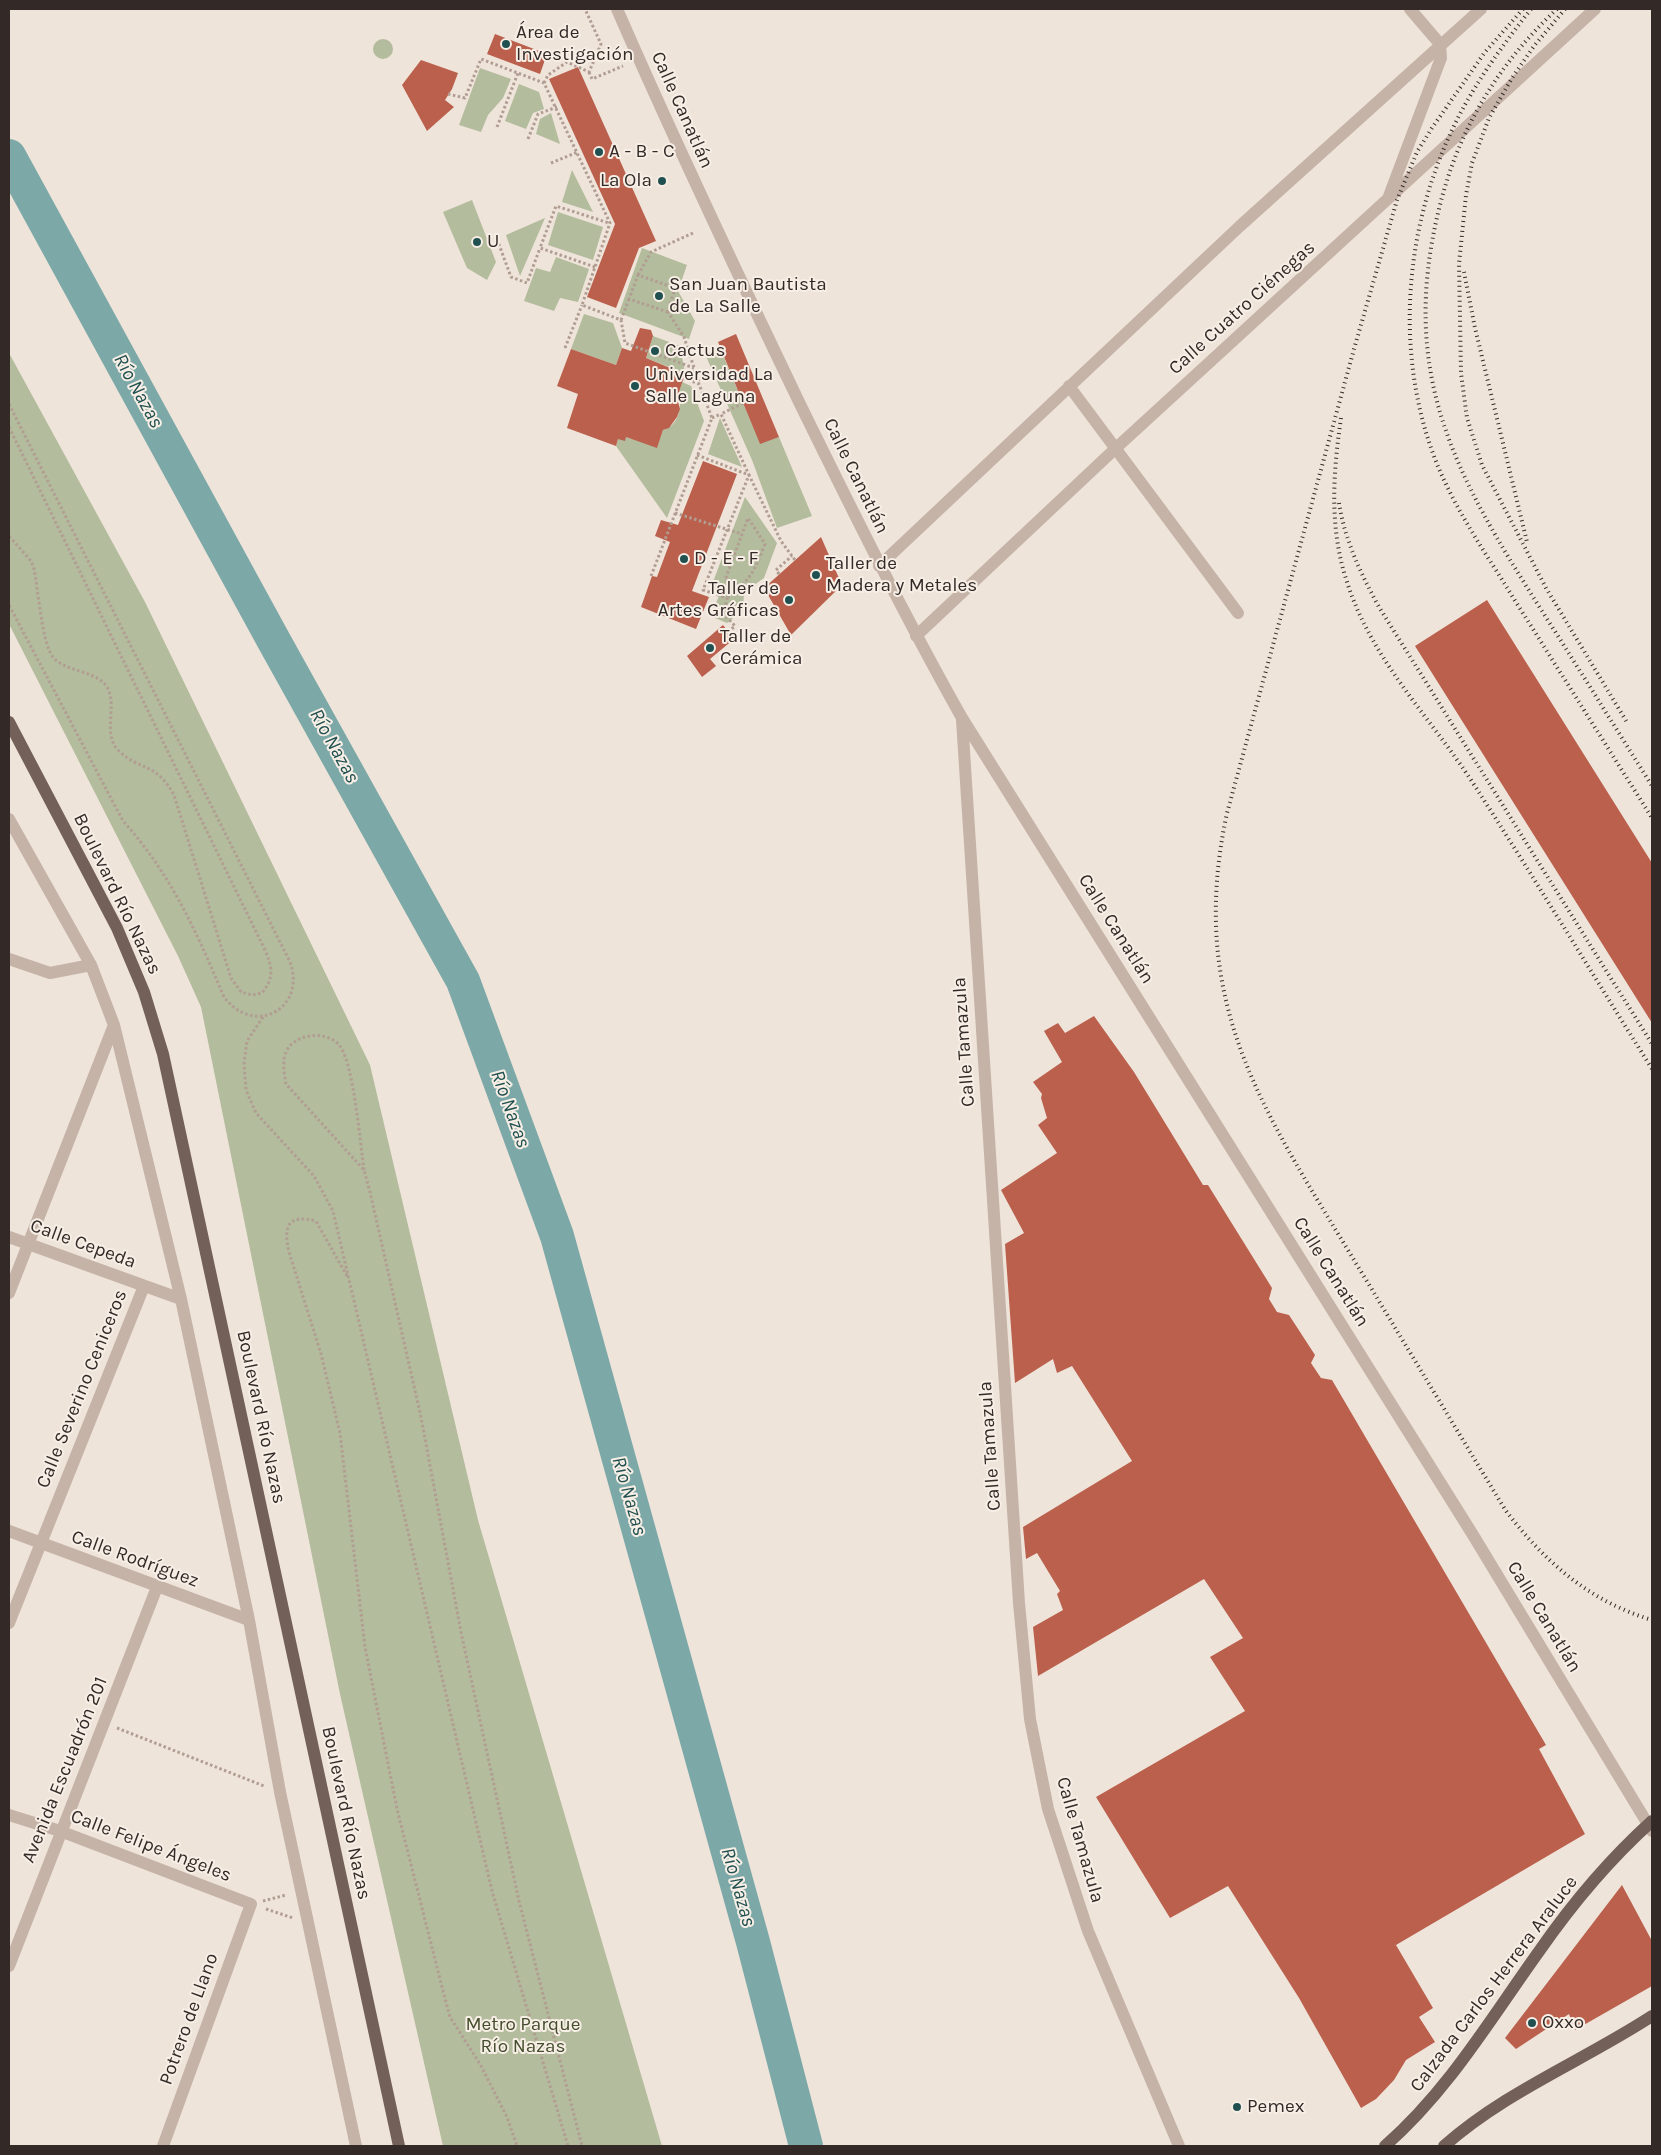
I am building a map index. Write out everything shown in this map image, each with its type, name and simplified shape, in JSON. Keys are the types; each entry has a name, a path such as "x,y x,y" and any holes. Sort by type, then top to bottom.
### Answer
{"main road":[{"name":"Boulevard Río Nazas","path":"9,722 117,928 144,992 163,1054 399,2146"},
{"name":"Calzada Carlos Herrera Araluce","path":"1385,2146 1426,2107 1453,2074 1540,1948 1595,1880 1651,1825"},
{"path":"1444,2146 1490,2110 1613,2042 1652,2016"}],"street":[{"name":"Calle Canatlán","path":"616,9 720,238 878,566 962,718 1473,1535 1651,1825"},
{"path":"1388,199 1441,58 1440,44 1410,9"},
{"path":"878,566 1240,226 1481,9"},
{"name":"Calle Cuatro Ciénegas","path":"916,636 1116,448 1595,9"},
{"path":"1069,386 1238,613"},
{"name":"Calle Tamazula","path":"962,718 1019,1603 1030,1719 1048,1809 1088,1931 1179,2146"},
{"path":"9,819 91,965 114,1025 181,1299 249,1620 280,1792 356,2146"},
{"path":"9,960 50,973 91,965"},
{"path":"9,1293 114,1025"},
{"name":"Calle Cepeda","path":"9,1237 144,1286"},
{"name":"Calle Severino Ceniceros","path":"9,1623 144,1286 181,1299"},
{"name":"Calle Rodríguez","path":"9,1532 249,1620"},
{"name":"Avenida Escuadrón 201","path":"9,1966 60,1831 157,1587"},
{"name":"Calle Felipe Ángeles","path":"9,1815 60,1831 251,1904"},
{"name":"Potrero de Llano","path":"163,2146 251,1904"}],"path":[{"path":"585,9 601,44 588,72"},
{"path":"448,94 465,98 481,59 544,83 578,152 610,224 565,348"},
{"path":"544,83 548,75 567,62 588,72 592,79 623,66"},
{"path":"497,127 518,73"},
{"path":"528,138 538,114 557,107"},
{"path":"551,163 578,152"},
{"path":"497,239 511,277 527,283 556,206 610,224"},
{"path":"693,234 650,252 638,275 620,320 625,343 694,368"},
{"path":"540,248 595,267"},
{"path":"638,275 675,288 668,312"},
{"path":"629,299 668,312 684,337 712,418 652,576"},
{"path":"582,305 620,320"},
{"path":"684,378 699,384"},
{"path":"9,404 290,962 294,973 294,985 291,996 284,1006 274,1013 263,1017 251,1017 240,1013 224,997 192,921 169,880 141,840 123,821 9,605"},
{"path":"712,418 743,404"},
{"path":"721,414 781,541 793,558 776,570 779,574"},
{"path":"9,427 264,948 272,974 268,986 262,993 252,995 241,992 231,978 174,795 168,785 162,776 118,750 112,740 110,694 103,682 62,664 50,653 34,569 31,561 9,536"},
{"path":"697,455 749,475"},
{"path":"727,598 704,590 749,475"},
{"path":"675,513 742,534"},
{"path":"728,632 735,626 724,614 727,598 742,586 754,573 765,544 748,518 725,580 742,586"},
{"path":"263,1017 247,1042 244,1064 246,1090 256,1113 314,1176 333,1211 492,1891 568,2146"},
{"path":"364,1170 286,1084 282,1067 289,1047 303,1037 322,1035 339,1045 349,1066 364,1170 421,1417 460,1632 519,1901 582,2146"},
{"path":"350,1280 316,1221 303,1218 295,1219 287,1228 286,1238 321,1354 340,1433 365,1648 397,1809 450,2017 480,2064 507,2117 517,2146"},
{"path":"104,1723 280,1792"},
{"path":"251,1904 302,1891"},
{"path":"251,1904 308,1923"}],"green space":[{"path":"383,39 390,42 393,49 390,56 383,59 376,56 373,49 376,42"},
{"path":"480,68 511,79 503,98 488,115 481,132 459,125"},
{"path":"519,84 539,92 544,109 533,113 526,129 505,121"},
{"path":"551,113 560,144 536,134 540,119"},
{"path":"572,170 593,212 562,202"},
{"path":"472,200 496,262 487,280 467,268 443,212"},
{"path":"558,212 603,227 593,260 548,245"},
{"path":"545,218 520,276 506,235"},
{"path":"642,248 687,265 678,291 695,321 689,339 619,313"},
{"path":"556,257 589,269 578,302 560,298 554,311 524,301 536,268 550,272"},
{"path":"584,314 613,323 622,348 616,365 571,349"},
{"path":"653,336 680,346 685,373 646,358"},
{"path":"720,348 760,443 779,437 812,516 777,528 752,460 705,354"},
{"name":"Metro Parque Río Nazas","path":"9,353 145,602 370,1065 478,1520 662,2146 443,2146 340,1694 201,1007 178,956 9,624"},
{"path":"682,382 691,386 704,421 667,518 616,446 618,439 626,437 657,447 663,430 674,423 678,415 680,402 677,398"},
{"path":"720,418 742,467 708,454"},
{"path":"745,497 777,543 764,578 744,592 743,610 727,623 710,616 720,594 710,590"}],"building":[{"name":"Área de Investigación","path":"495,34 547,54 540,74 487,54"},
{"path":"421,60 458,73 452,89 445,100 454,107 427,131 402,85"},
{"name":"A - B - C","path":"578,67 656,241 639,248 616,308 587,297 615,224 549,79"},
{"path":"640,328 651,330 653,336 646,358 685,374 677,398 680,409 677,417 669,428 663,430 657,448 626,437 625,441 618,439 616,446 567,428 578,394 557,386 571,349 616,365 622,348 631,351"},
{"path":"736,334 779,437 760,444 718,342"},
{"name":"D - E - F","path":"703,461 737,474 692,591 709,597 696,629 641,607 652,576 657,577 670,542 655,536 661,520 678,525"},
{"path":"821,537 842,585 791,635 764,588"},
{"path":"1487,600 1652,863 1652,1023 1415,646"},
{"name":"Taller de Cerámica","path":"723,625 734,639 710,659 716,666 702,677 687,656"},
{"path":"1094,1016 1134,1072 1203,1185 1208,1185 1272,1288 1269,1299 1277,1312 1289,1315 1315,1355 1311,1363 1321,1378 1332,1380 1546,1745 1539,1749 1585,1834 1396,1945 1433,2008 1419,2017 1435,2042 1406,2060 1394,2080 1376,2099 1361,2108 1299,1998 1228,1886 1170,1918 1096,1797 1245,1711 1210,1657 1243,1638 1204,1579 1038,1676 1033,1627 1063,1610 1057,1594 1060,1591 1037,1553 1026,1559 1023,1527 1132,1461 1072,1366 1057,1373 1053,1359 1015,1383 1005,1244 1024,1233 1001,1190 1057,1153 1038,1125 1047,1118 1041,1098 1042,1094 1033,1082 1062,1062 1044,1031 1058,1023 1065,1033"},
{"path":"1622,1885 1652,1941 1652,1986 1575,2030 1569,2014 1516,2049 1505,2038"}],"waterway":[{"name":"Río Nazas","path":"9,156 274,641 463,981 557,1236 753,1942 806,2146"}],"railway":[{"path":"1523,9 1485,52 1432,128 1417,152 1397,200 1354,349 1227,813 1217,881 1217,942 1226,999 1242,1052 1264,1104 1323,1209 1506,1511 1536,1547 1570,1578 1608,1602 1652,1620"},
{"path":"1531,9 1480,80 1462,110 1438,164 1425,203 1416,244 1411,285 1410,327 1413,368 1420,408 1431,448 1458,507 1652,818"},
{"path":"1557,9 1516,52 1483,100 1457,152 1447,180 1439,209 1428,268 1426,323 1431,374 1443,422 1461,468 1484,515 1511,562 1652,786"},
{"path":"1565,9 1534,46 1512,78 1489,118 1472,163 1466,195 1459,264 1461,373 1467,418 1482,465 1546,588 1628,724"},
{"path":"1464,272 1475,328 1527,542"},
{"path":"1341,418 1336,459 1335,521 1341,562 1357,610 1385,661 1471,780 1652,1069"},
{"path":"1339,503 1345,531 1354,557 1379,607 1652,1044"}],"place":[{"name":"Área de Investigación","path":"506,44"},
{"name":"A - B - C","path":"599,152"},
{"name":"La Ola","path":"662,181"},
{"name":"U","path":"477,242"},
{"name":"San Juan Bautista de La Salle","path":"659,296"},
{"name":"Cactus","path":"655,351"},
{"name":"Universidad La Salle Laguna","path":"635,386"},
{"name":"D - E - F","path":"684,559"},
{"name":"Taller de Madera y Metales","path":"816,575"},
{"name":"Taller de Artes Gráficas","path":"789,600"},
{"name":"Taller de Cerámica","path":"710,648"},
{"name":"Oxxo","path":"1532,2023"},
{"name":"Pemex","path":"1237,2107"}]}
